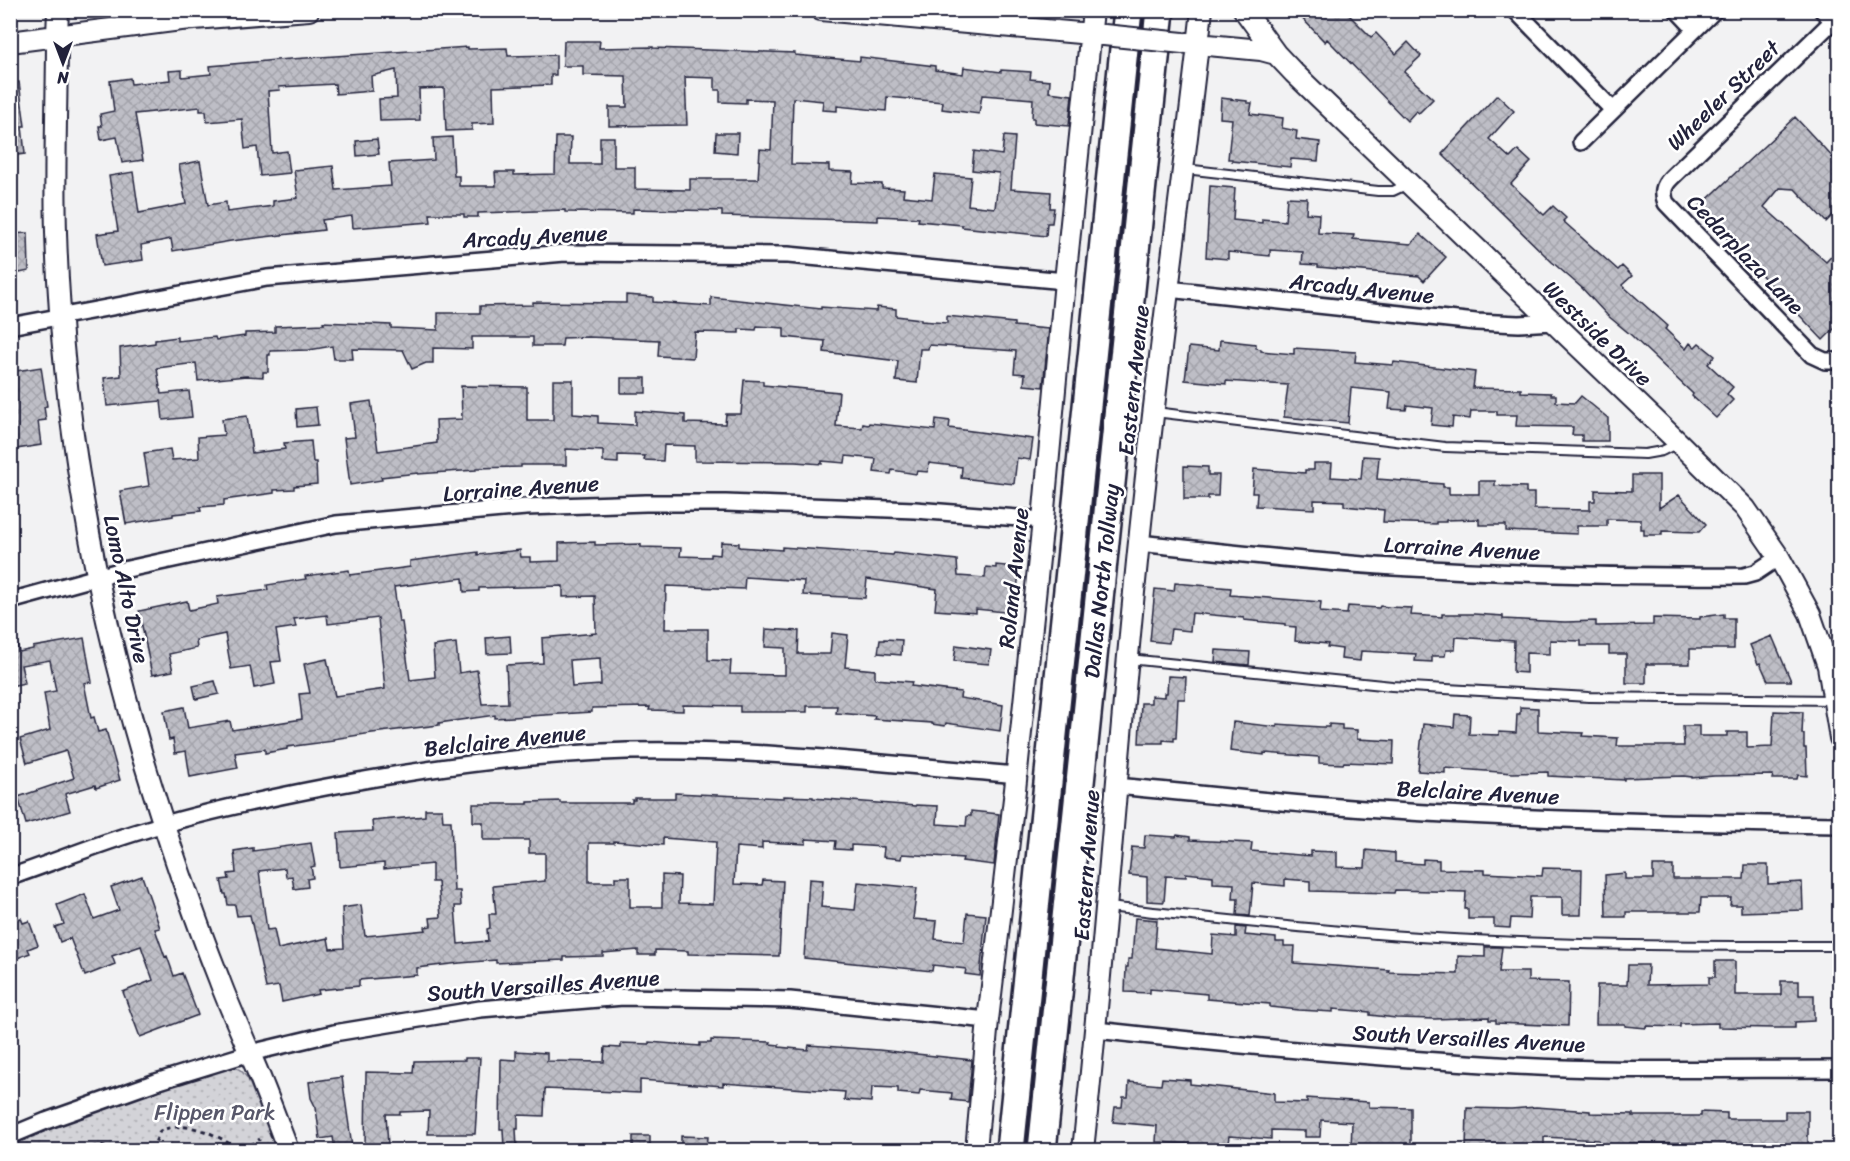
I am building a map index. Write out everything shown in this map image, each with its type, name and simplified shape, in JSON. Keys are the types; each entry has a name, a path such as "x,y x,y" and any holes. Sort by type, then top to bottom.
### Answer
{"highway":[{"name":"Dallas North Tollway","path":"1010,1150 1128,10"},
{"name":"Dallas North Tollway","path":"1041,1150 1160,10"}],"street":[{"name":"Lomo Alto Drive","path":"58,10 56,232 61,315 72,413 98,576 119,669 164,825 215,970 288,1150"},
{"path":"10,42 181,20 309,10"},
{"path":"820,10 1098,34 1261,50 1276,54"},
{"name":"Roland Avenue","path":"976,1150 987,1020 1017,775 1065,281 1098,34 1093,10"},
{"name":"Eastern Avenue","path":"1083,1150 1108,907 1116,786 1139,543 1168,289 1185,169 1191,44 1202,10"},
{"name":"Westside Drive","path":"1244,10 1276,54 1745,508 1779,557 1810,614 1836,694 1839,738"},
{"path":"1515,10 1613,110"},
{"path":"1677,10 1695,29"},
{"path":"1581,142 1714,10"},
{"name":"Wheeler Street","path":"1665,185 1833,18"},
{"name":"Cedarplaza Lane","path":"1665,185 1663,194 1666,203 1812,355 1825,361 1839,361"},
{"name":"Arcady Avenue","path":"10,326 267,278 565,253 788,255 1065,281"},
{"name":"Arcady Avenue","path":"1168,289 1476,322 1519,324 1553,322"},
{"name":"Lorraine Avenue","path":"10,601 98,576 222,547 336,524 526,507 726,503 915,510 1043,520"},
{"name":"Lorraine Avenue","path":"1139,543 1391,567 1631,576 1744,576 1755,573 1779,557"},
{"name":"Belclaire Avenue","path":"10,877 164,825 251,801 371,778 471,763 551,755 647,751 764,754 1017,775"},
{"name":"Belclaire Avenue","path":"1116,786 1444,814 1689,823 1839,825"},
{"name":"South Versailles Avenue","path":"10,1136 156,1082 250,1053 334,1033 419,1017 480,1009 623,997 790,1000 987,1020"},
{"name":"South Versailles Avenue","path":"1096,1030 1277,1048 1500,1065 1650,1069 1839,1069"}],"lane":[{"path":"1185,169 1378,191 1393,191 1409,184"},
{"path":"1154,412 1445,447 1645,454 1662,451 1679,442"},
{"path":"1129,659 1392,686 1578,697 1836,694"},
{"path":"1108,907 1389,935 1618,946 1839,946"}],"path":[{"path":"152,1150 160,1131 181,1127 216,1135 240,1150 260,1139"},
{"path":"84,1150 101,1145 117,1150"}],"green space":[{"name":"Flippen Park","path":"228,1067 238,1068 248,1079 276,1150 11,1150 11,1145 84,1115"}],"building":[{"path":"1294,10 1344,10 1371,37 1376,33 1396,54 1408,42 1421,56 1404,72 1433,99 1419,113 1416,111 1407,121 1327,39 1325,42"},
{"path":"564,41 600,41 599,48 653,47 795,53 795,55 860,61 860,57 935,66 935,70 963,74 964,67 1001,72 1001,70 1031,72 1030,79 1050,81 1049,92 1072,95 1069,126 1034,123 1033,99 982,95 979,114 942,109 943,102 887,97 886,111 837,106 837,111 822,110 823,101 793,98 791,164 829,165 829,171 853,172 852,183 882,184 882,188 904,189 903,196 932,199 935,174 971,177 968,205 995,208 999,173 972,170 974,151 1002,155 1004,136 1015,137 1011,189 1051,192 1050,208 1054,208 1052,223 1047,223 1046,236 918,221 919,218 878,216 878,221 722,216 722,211 633,209 633,213 565,212 565,210 478,213 478,217 464,217 464,214 430,214 431,222 353,228 352,216 322,220 324,230 231,241 173,251 171,239 141,245 143,260 102,266 97,234 118,231 109,176 133,172 139,213 186,204 179,165 200,161 208,205 226,202 227,212 273,206 273,201 298,198 294,170 333,166 336,190 391,186 389,163 434,160 433,138 452,137 454,176 459,176 459,186 496,186 495,172 514,172 514,175 555,174 556,137 571,137 570,164 600,164 600,137 614,137 614,167 635,167 635,189 690,190 690,179 758,179 760,149 771,150 773,100 746,99 746,103 720,102 720,90 715,90 715,78 685,77 687,125 609,126 609,107 627,107 626,76 583,75 583,66 563,66"},
{"path":"468,47 468,49 507,48 508,56 556,55 556,75 551,75 551,85 493,87 494,123 472,124 472,130 446,131 444,88 419,89 420,120 380,121 379,99 397,98 396,70 371,76 372,91 336,94 335,84 279,87 280,90 268,91 272,153 287,151 290,173 260,176 257,147 245,149 242,119 207,122 206,111 200,111 200,107 135,114 143,160 122,163 117,137 101,140 100,114 114,111 110,81 130,78 131,84 170,80 169,71 182,70 182,77 211,74 210,66"},
{"path":"19,82 25,126 22,126 25,154 10,156 10,83"},
{"path":"1497,95 1514,111 1489,139 1510,158 1518,150 1531,162 1511,184 1544,215 1553,206 1566,218 1563,221 1618,270 1622,266 1632,276 1622,285 1668,326 1665,329 1686,349 1690,343 1695,347 1699,343 1715,356 1708,364 1733,387 1727,394 1733,400 1716,418 1442,154"},
{"path":"1221,98 1252,103 1250,114 1283,118 1282,128 1297,131 1296,139 1320,142 1318,161 1291,159 1290,167 1228,159 1232,119 1220,118"},
{"path":"1795,117 1839,164 1839,209 1826,222 1795,189 1780,188 1764,207 1826,262 1839,248 1839,324 1823,340 1698,208"},
{"path":"716,133 738,133 737,153 715,151"},
{"path":"377,139 379,154 357,156 356,141"},
{"path":"1210,186 1235,188 1233,220 1262,223 1262,219 1285,221 1287,197 1307,198 1306,213 1319,214 1318,233 1354,235 1353,239 1411,244 1420,234 1446,257 1424,281 1419,276 1302,264 1303,252 1270,250 1270,256 1228,252 1228,259 1206,257"},
{"path":"28,233 29,271 10,275 10,234"},
{"path":"626,295 653,297 653,302 711,306 711,297 821,309 821,307 876,311 877,307 896,309 896,316 921,319 921,321 947,323 947,316 1049,329 1043,387 1024,385 1025,374 1014,373 1016,351 929,345 928,349 920,349 917,383 896,381 898,361 824,352 825,341 784,337 784,328 757,326 756,330 739,329 739,333 695,332 693,358 658,356 659,340 588,337 563,338 562,346 533,346 533,337 472,337 472,349 433,348 433,363 426,363 412,369 403,350 352,349 353,359 334,359 332,346 309,350 270,351 268,372 263,372 263,377 246,376 198,381 196,363 157,368 161,394 189,391 192,417 163,420 161,401 107,406 104,378 121,376 120,348 155,343 155,340 177,337 177,341 215,337 216,340 245,336 245,333 275,332 275,326 324,324 323,322 438,330 438,313 480,313 480,306 533,305 533,302 626,303"},
{"path":"1220,340 1256,344 1256,348 1261,351 1294,354 1294,348 1356,352 1355,362 1393,365 1394,362 1475,372 1473,388 1521,389 1521,392 1551,393 1551,395 1556,395 1556,402 1575,403 1581,396 1608,418 1608,441 1582,441 1582,435 1572,435 1573,427 1516,426 1517,415 1497,415 1497,411 1471,411 1470,419 1453,417 1452,427 1431,425 1433,408 1407,405 1406,410 1389,409 1391,392 1351,388 1348,423 1284,417 1288,385 1226,381 1226,384 1185,380 1189,347 1219,350"},
{"path":"41,367 47,406 44,407 46,420 38,421 41,445 10,450 10,372"},
{"path":"621,378 646,378 646,393 621,393"},
{"path":"553,380 573,380 573,414 598,416 598,423 635,425 635,411 685,415 685,423 725,424 726,414 741,414 744,380 763,381 763,385 839,392 836,426 862,428 863,424 868,425 869,423 935,430 936,419 950,421 949,428 1033,439 1030,460 1017,458 1014,484 961,478 962,467 929,463 928,472 917,471 916,474 892,470 891,474 874,472 876,459 846,456 845,463 822,461 822,464 695,461 695,446 664,445 663,461 644,460 645,456 618,455 618,463 603,462 603,451 566,449 566,465 521,465 521,467 418,473 381,477 382,480 350,485 344,438 355,437 351,404 371,401 378,451 437,443 436,420 462,419 461,386 527,387 527,420 553,420"},
{"path":"316,407 318,425 297,427 296,409"},
{"path":"247,416 252,453 285,449 284,443 311,441 313,462 316,462 317,484 294,486 294,489 274,490 274,493 224,500 224,505 200,507 201,511 173,514 173,516 126,524 120,491 149,486 144,453 170,449 172,460 199,458 198,437 224,435 222,419"},
{"path":"1363,456 1379,457 1377,479 1443,484 1443,487 1449,487 1449,494 1479,494 1479,481 1495,481 1495,486 1526,487 1526,493 1534,493 1534,509 1590,510 1590,501 1595,501 1595,490 1632,491 1632,475 1659,475 1659,508 1679,495 1706,524 1699,532 1662,531 1662,535 1644,535 1641,520 1607,519 1607,526 1577,526 1577,534 1506,531 1506,525 1479,525 1479,519 1446,520 1446,522 1436,522 1436,524 1383,522 1384,510 1344,506 1344,501 1314,500 1314,509 1256,506 1257,493 1252,493 1254,469 1305,473 1305,470 1314,470 1314,463 1332,463 1331,477 1361,479"},
{"path":"1184,466 1208,467 1208,475 1219,475 1218,496 1208,496 1208,499 1184,499"},
{"path":"721,542 739,543 739,547 782,550 782,547 893,555 894,553 957,560 958,576 985,578 986,567 996,568 996,565 1015,567 1014,573 1019,573 1014,613 976,609 976,613 935,610 937,589 867,579 865,598 803,595 804,581 745,577 744,589 666,586 665,629 708,629 708,660 731,661 730,674 785,675 785,648 765,647 766,629 799,631 798,654 830,654 832,633 848,635 845,667 875,670 875,679 912,682 911,686 961,692 960,698 1003,705 1000,731 946,723 945,726 874,719 875,716 836,713 837,706 807,706 807,712 740,712 740,706 683,705 683,711 649,710 650,707 592,708 592,712 495,718 495,715 439,723 439,725 333,739 334,741 287,747 287,749 265,753 265,749 235,753 238,768 190,777 186,751 175,753 173,739 169,740 164,711 184,707 188,728 230,721 232,730 302,719 299,694 310,693 304,664 327,659 335,696 385,689 378,618 328,624 327,615 294,619 296,627 276,630 281,661 271,662 275,684 254,688 250,666 231,669 225,634 196,640 197,648 169,654 173,671 152,675 139,611 187,601 189,610 218,604 217,597 268,590 267,585 306,579 305,576 349,570 350,575 410,567 410,561 478,552 478,555 520,550 521,557 530,557 530,562 559,561 559,543 641,544 641,547 681,548 680,556 711,557 711,554 720,555","holes":["463,578 464,592 479,591 479,588 563,586 563,597 595,596 596,633 542,638 543,663 506,665 508,703 482,704 477,670 459,673 456,643 433,646 435,677 410,680 402,622 399,622 394,587","600,658 601,685 572,687 570,660"]},
{"path":"1175,583 1231,588 1230,595 1321,602 1320,612 1347,614 1348,606 1379,608 1380,606 1412,608 1411,615 1442,617 1442,614 1474,614 1503,616 1503,619 1596,621 1596,626 1653,625 1653,618 1700,619 1700,617 1724,614 1724,618 1734,618 1734,649 1690,649 1690,664 1646,664 1646,683 1626,683 1626,654 1609,654 1609,646 1581,646 1581,641 1550,640 1550,654 1526,653 1526,673 1513,672 1514,641 1456,637 1455,650 1446,650 1445,656 1432,656 1432,662 1415,661 1416,654 1361,651 1360,661 1341,659 1342,649 1327,647 1328,644 1295,641 1296,627 1244,620 1244,618 1192,613 1190,631 1171,629 1169,643 1150,641 1155,589 1174,591"},
{"path":"510,636 511,653 487,654 486,638"},
{"path":"1772,636 1791,681 1768,681 1760,663 1758,664 1750,645"},
{"path":"84,638 92,682 84,683 91,718 94,717 98,732 106,730 120,780 96,788 95,785 65,794 70,811 26,824 18,797 74,778 66,751 27,763 20,739 50,730 44,693 56,691 50,660 21,665 25,683 10,686 10,644 17,643 19,652 33,649 33,647"},
{"path":"880,640 902,640 901,655 878,653"},
{"path":"956,645 991,650 989,664 954,661"},
{"path":"1216,650 1250,652 1249,665 1215,662"},
{"path":"1168,676 1186,677 1185,699 1178,699 1176,738 1174,741 1163,740 1163,743 1139,743 1141,703 1151,703 1151,696 1164,697 1164,693 1167,693"},
{"path":"215,681 219,694 196,699 193,686"},
{"path":"1520,707 1538,708 1538,731 1583,733 1582,736 1618,738 1617,746 1684,746 1683,726 1699,726 1699,736 1727,736 1727,732 1747,732 1747,748 1772,747 1774,711 1803,712 1802,734 1804,734 1804,748 1806,748 1807,776 1798,775 1797,779 1772,779 1773,775 1692,778 1683,776 1624,778 1624,780 1548,776 1548,772 1513,773 1445,768 1445,773 1418,771 1423,724 1454,727 1455,714 1470,715 1469,734 1516,733 1517,714 1520,714"},
{"path":"1233,722 1277,727 1277,724 1321,727 1329,727 1329,724 1342,725 1342,729 1357,730 1357,739 1394,741 1393,764 1319,763 1319,757 1230,751"},
{"path":"675,793 784,798 784,796 938,806 937,824 966,826 967,816 971,816 971,811 999,814 994,865 962,861 963,858 902,854 901,859 883,857 884,847 851,845 851,850 835,849 836,841 806,839 806,844 762,842 762,849 736,847 734,884 762,885 763,880 783,881 779,956 688,954 688,951 655,950 655,955 638,955 638,950 603,953 603,956 564,957 564,960 496,963 496,960 460,963 417,968 417,975 359,980 359,986 318,990 319,994 282,1002 279,986 266,988 250,915 237,916 235,905 228,905 221,880 229,879 228,874 236,873 234,851 253,848 253,851 311,843 315,866 311,867 313,878 307,879 308,887 294,889 292,876 286,877 285,868 259,871 267,930 274,929 278,949 328,938 330,949 344,948 342,908 361,905 365,936 426,930 425,927 431,926 430,918 441,917 438,882 432,882 432,864 384,869 384,863 340,867 338,833 373,831 372,821 425,816 425,809 442,809 443,821 451,821 454,891 460,891 461,906 455,906 458,944 488,941 489,914 496,914 493,886 545,881 545,853 529,853 529,840 483,840 483,822 473,822 473,804 528,804 528,802 560,801 560,803 632,803 635,798 675,798","holes":["663,838 716,842 713,904 679,903 680,876 662,875 662,907 630,907 630,877 615,877 615,882 589,882 589,843 614,843 614,841 663,845"]},
{"path":"1145,835 1176,837 1177,835 1190,837 1190,840 1252,843 1251,851 1311,856 1311,851 1337,852 1337,867 1365,868 1366,850 1395,853 1395,862 1423,864 1423,859 1439,860 1439,869 1485,870 1485,873 1542,876 1543,868 1582,869 1581,915 1562,915 1562,897 1530,897 1529,919 1511,918 1510,928 1494,927 1494,919 1468,919 1468,909 1465,909 1466,892 1310,891 1310,881 1285,879 1285,886 1253,883 1250,916 1237,915 1238,899 1233,899 1234,884 1213,883 1213,876 1186,873 1186,877 1166,876 1164,902 1147,901 1147,877 1129,875 1132,847 1144,848"},
{"path":"1745,865 1768,865 1768,884 1802,882 1803,910 1741,912 1741,905 1730,905 1731,898 1701,898 1700,912 1626,912 1626,917 1606,917 1605,875 1625,873 1625,879 1653,879 1653,866 1673,866 1673,879 1744,879"},
{"path":"142,876 160,928 155,929 165,957 167,956 174,976 182,973 198,1015 140,1037 123,992 153,980 141,946 112,956 115,964 85,976 70,938 60,942 55,927 64,924 57,905 85,894 94,919 119,910 111,887"},
{"path":"809,879 823,880 821,907 855,910 858,882 917,888 913,919 937,921 935,939 964,942 967,913 986,915 980,976 965,974 966,969 933,965 932,971 804,958"},
{"path":"21,918 23,923 29,921 38,945 28,949 30,953 10,961 10,921"},
{"path":"1135,918 1157,920 1155,948 1212,954 1213,935 1236,937 1236,927 1246,928 1245,935 1276,938 1276,942 1284,942 1284,946 1295,946 1294,963 1389,970 1388,972 1458,974 1458,956 1485,957 1485,947 1502,947 1499,972 1528,972 1528,981 1569,982 1568,1026 1496,1023 1496,1020 1489,1020 1489,1017 1396,1018 1370,1015 1370,1012 1333,1009 1333,1012 1299,1010 1270,1007 1270,1004 1207,999 1207,994 1150,989 1150,993 1125,992 1126,967 1128,967 1128,959 1132,959"},
{"path":"1715,961 1735,961 1735,995 1781,995 1781,981 1799,981 1799,995 1814,995 1814,1021 1795,1022 1795,1028 1718,1027 1718,1023 1680,1024 1680,1027 1646,1026 1646,1028 1625,1026 1625,1024 1596,1024 1597,985 1627,985 1628,965 1648,965 1647,985 1709,984 1709,977 1715,977"},
{"path":"711,1040 771,1042 770,1044 779,1045 779,1047 808,1050 809,1045 879,1050 972,1060 968,1102 951,1100 952,1093 920,1090 919,1095 898,1093 898,1088 872,1087 871,1102 844,1100 845,1092 723,1083 723,1086 640,1080 640,1093 545,1089 544,1116 518,1115 517,1148 504,1149 503,1129 500,1129 501,1059 516,1060 516,1051 547,1053 547,1061 604,1062 605,1047 621,1048 621,1043 649,1044 649,1042 700,1046 700,1043 711,1043"},
{"path":"465,1058 480,1058 475,1134 428,1134 429,1111 400,1112 400,1114 386,1114 388,1145 365,1146 366,1072 413,1073 414,1061 465,1060"},
{"path":"342,1077 352,1147 335,1150 333,1137 320,1139 316,1108 311,1098 309,1082"},
{"path":"1162,1078 1190,1080 1190,1084 1274,1093 1274,1102 1307,1103 1307,1098 1369,1102 1369,1107 1411,1108 1411,1150 1366,1148 1366,1150 1351,1150 1352,1122 1321,1120 1320,1137 1305,1137 1305,1131 1271,1130 1271,1139 1229,1136 1227,1150 1209,1150 1210,1145 1156,1142 1157,1126 1113,1122 1115,1107 1122,1107 1123,1097 1128,1097 1129,1082 1161,1085"},
{"path":"1536,1107 1590,1111 1590,1113 1633,1114 1633,1116 1701,1116 1701,1112 1727,1113 1727,1119 1785,1119 1785,1111 1808,1111 1808,1150 1694,1150 1694,1143 1629,1143 1629,1150 1599,1150 1599,1140 1544,1137 1544,1150 1466,1150 1467,1108"},
{"path":"633,1136 650,1136 650,1150 633,1150"},
{"path":"681,1136 708,1137 707,1150 681,1150"}]}
